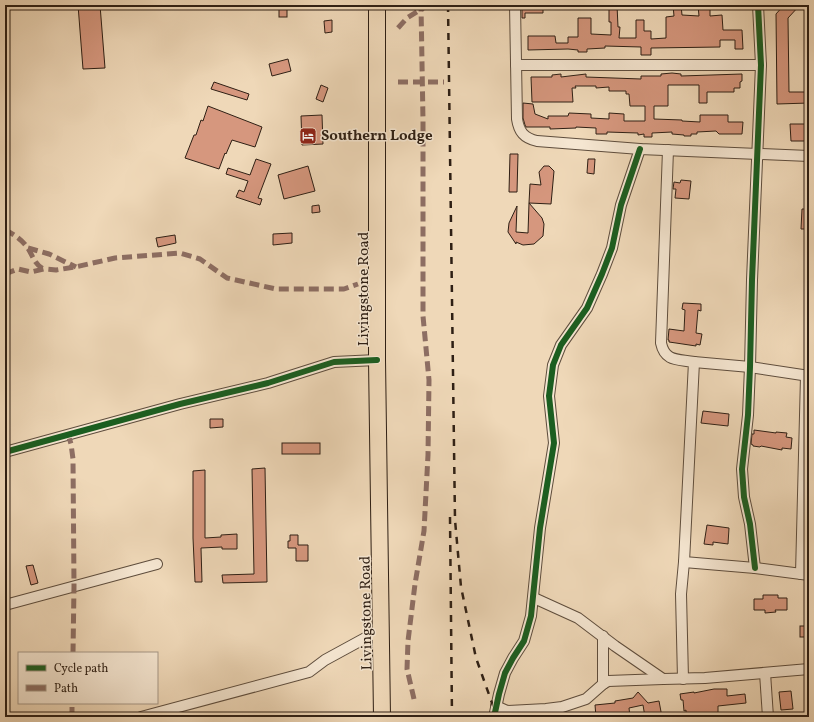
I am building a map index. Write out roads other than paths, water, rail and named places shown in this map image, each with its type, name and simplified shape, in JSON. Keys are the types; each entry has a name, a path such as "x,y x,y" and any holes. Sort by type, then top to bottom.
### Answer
{"highway":[{"name":"Livingstone Road","path":"377,5 377,360 382,717"}],"street":[{"path":"515,5 517,119 518,127 525,137 537,141 640,149 809,156"},
{"path":"755,568 750,524 742,480 742,469 748,415 761,65 758,5"},
{"path":"516,65 761,65"},
{"path":"494,717 505,673 525,637 531,616 540,528 554,443 549,396 553,365 561,345 587,308 602,274 612,248 621,204 640,149"},
{"path":"668,150 661,343 664,353 670,357 694,362 808,376 805,574 684,562"},
{"path":"5,452 180,404 268,383 334,362 377,360"},
{"path":"683,679 682,594 694,362"},
{"path":"5,605 157,564"},
{"path":"534,598 578,618 615,646 663,678"},
{"path":"141,717 309,672 325,660 380,630"},
{"path":"603,636 603,684"},
{"path":"496,706 507,711 562,707 586,699 603,684 613,680 663,678 683,679 809,669"},
{"path":"765,673 768,717"}],"railway":[{"path":"448,5 455,520 461,587 476,658 497,717"},
{"path":"450,517 452,717"}],"place":[{"name":"Southern Lodge","path":"308,136"}]}
